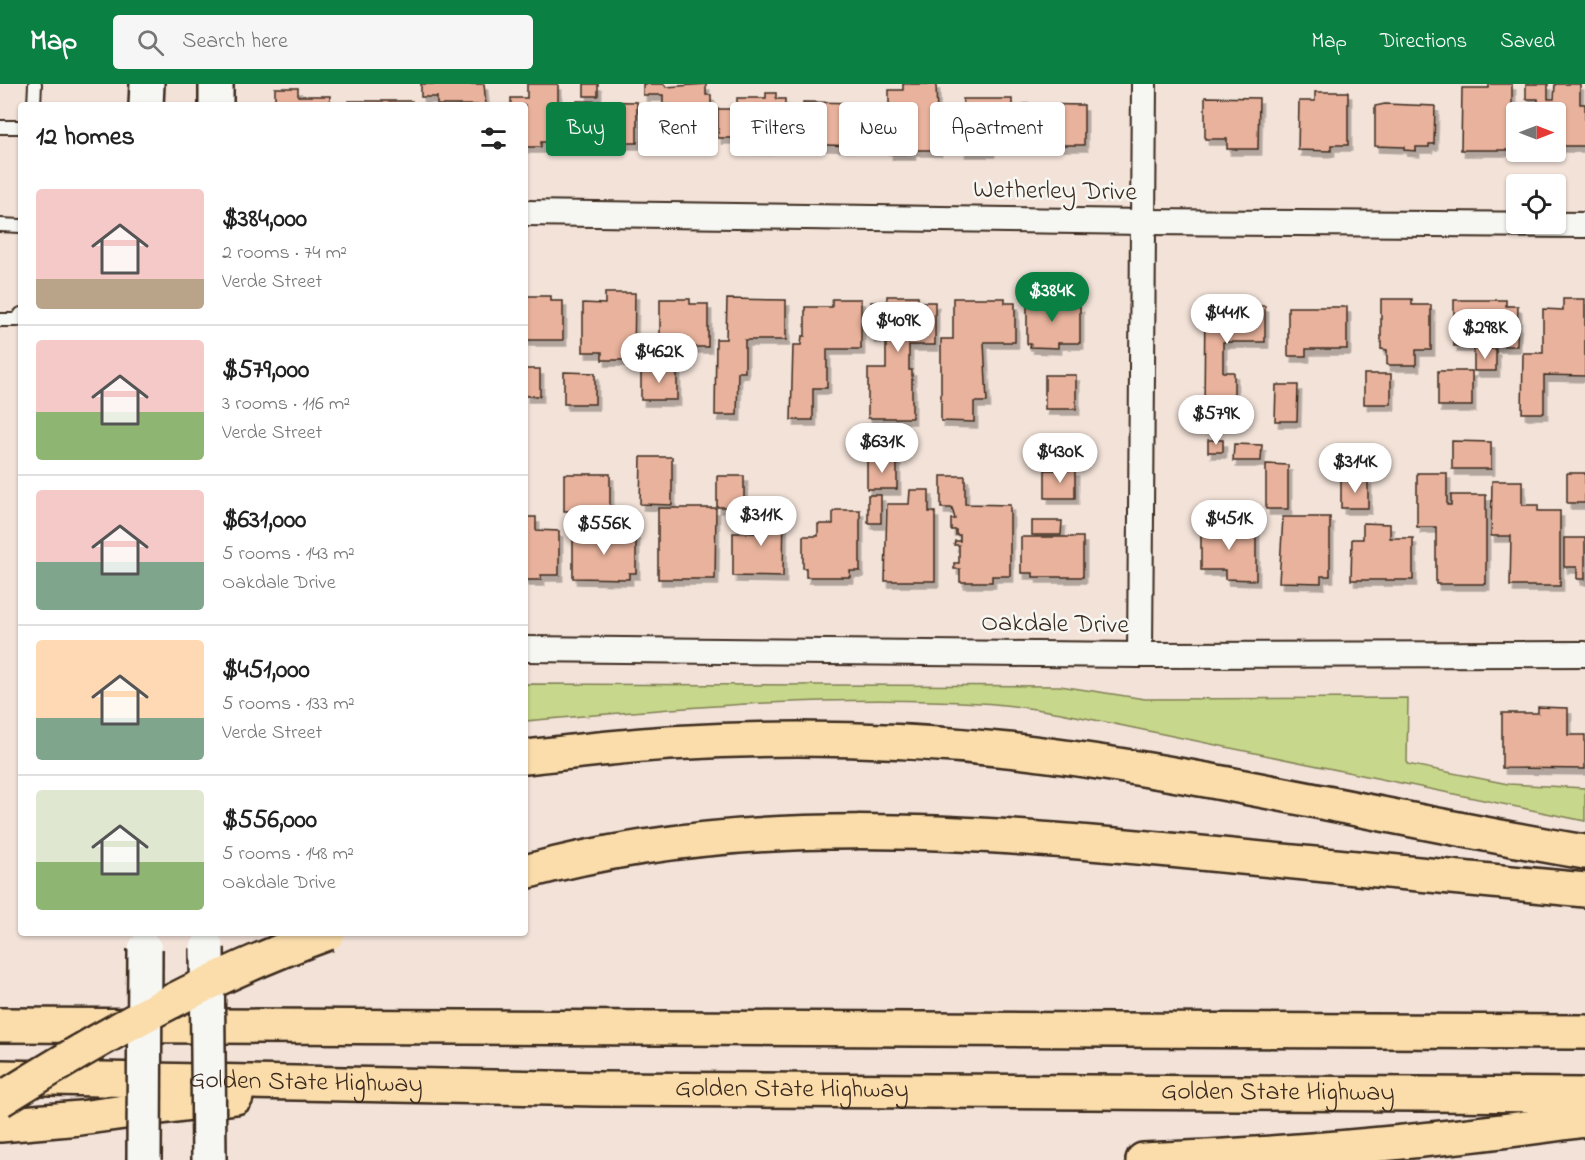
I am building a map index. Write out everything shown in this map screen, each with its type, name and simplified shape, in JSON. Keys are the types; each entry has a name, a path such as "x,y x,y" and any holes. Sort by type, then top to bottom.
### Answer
{"highway":[{"path":"528,757 666,743 774,739 860,740 996,749 1147,770 1585,852"},
{"path":"528,871 568,860 674,844 747,836 862,830 936,832 1092,843 1585,890"},
{"path":"0,1100 91,1043 162,1004 220,976 320,936"},
{"path":"0,1026 1585,1032"},
{"name":"Golden State Highway","path":"0,1077 596,1089 1585,1095"},
{"path":"0,1125 198,1103 315,1083"},
{"path":"1143,1160 1343,1149 1472,1136 1585,1120"}],"main road":[{"path":"146,102 147,84"},
{"path":"216,84 216,102"},
{"path":"144,1160 145,941"},
{"path":"207,941 209,1160"}],"street":[{"path":"1140,655 1144,84"},
{"name":"Wetherley Drive","path":"528,213 1143,222 1585,225"},
{"name":"Oakdale Drive","path":"528,649 1140,655 1585,654"}],"lane":[{"path":"34,102 35,84"},
{"path":"0,127 18,127"},
{"path":"0,225 18,225"},
{"path":"0,320 18,318"}],"green space":[{"path":"528,684 1060,686 1145,699 1408,698 1407,764 1508,784 1585,788 1585,821 1061,713 1010,706 866,700 695,707 528,721"}],"building":[{"path":"421,84 484,84 486,102 437,102 437,97 421,97"},
{"path":"527,84 558,84 558,102 546,102 546,142 541,142 541,147 528,147 528,102 511,102 511,98 527,98"},
{"path":"584,84 598,84 598,96 584,96"},
{"path":"643,84 664,84 666,87 706,84 706,95 711,95 711,102 663,102 663,95 643,95"},
{"path":"903,84 936,84 937,102 930,102 930,150 918,150 918,102 889,102 889,90 903,90"},
{"path":"1489,84 1512,84 1512,102 1506,102 1506,150 1461,150 1462,88 1489,88"},
{"path":"1526,84 1548,84 1548,99 1554,99 1555,84 1580,84 1580,104 1585,104 1585,146 1566,146 1566,102 1538,102 1538,99 1526,99"},
{"path":"275,88 298,88 298,96 330,96 330,102 275,101"},
{"path":"1315,92 1348,92 1348,145 1331,145 1331,151 1298,150 1299,101 1315,101"},
{"path":"766,93 776,93 776,99 785,99 785,102 737,102 737,98 766,98"},
{"path":"1205,97 1259,98 1258,149 1227,149 1227,139 1205,139"},
{"path":"963,99 1012,99 1012,102 963,102"},
{"path":"349,101 412,101 412,102"},
{"path":"577,101 637,102 637,143 626,143 626,102"},
{"path":"827,102 839,103 839,145 827,145"},
{"path":"1385,104 1435,106 1434,144 1429,144 1429,147 1416,147 1416,151 1404,150 1404,147 1375,146 1375,106"},
{"path":"1065,105 1084,105 1084,145 1065,145"},
{"path":"718,109 730,109 730,138 718,138"},
{"path":"605,293 635,293 634,360 602,360 602,352 583,352 583,303 605,304"},
{"path":"528,296 551,296 551,301 563,301 563,340 528,340"},
{"path":"887,296 918,296 918,302 935,302 935,345 909,345 909,370 912,370 912,418 868,418 868,369 886,369 886,337 871,337 871,302 887,302"},
{"path":"953,298 1005,298 1005,303 1015,303 1015,342 984,342 987,402 974,402 974,422 941,421 941,339 953,339"},
{"path":"1027,298 1056,298 1056,306 1080,306 1080,343 1058,343 1058,348 1030,347 1031,344 1027,344"},
{"path":"660,299 690,299 690,304 708,304 708,347 667,347 667,344 660,344"},
{"path":"727,299 786,300 786,340 745,340 745,372 738,372 737,415 715,415 716,339 726,339"},
{"path":"832,299 861,299 861,349 827,349 827,388 813,388 813,420 791,420 793,345 801,345 802,336 805,336 805,307 832,307"},
{"path":"1205,299 1254,300 1254,306 1265,306 1265,342 1223,342 1223,372 1234,372 1234,411 1204,411"},
{"path":"1381,299 1412,299 1412,305 1431,305 1431,350 1416,350 1416,365 1387,365 1387,350 1381,349"},
{"path":"1563,299 1585,299 1585,376 1544,375 1544,413 1522,413 1523,353 1543,353 1543,309 1563,310"},
{"path":"1454,300 1506,300 1506,306 1518,306 1517,346 1454,346"},
{"path":"1288,307 1347,307 1347,349 1306,349 1306,356 1288,356"},
{"path":"1474,349 1496,349 1496,371 1474,371"},
{"path":"528,369 540,369 540,396 528,396"},
{"path":"641,369 677,369 677,400 641,400"},
{"path":"1438,371 1472,371 1472,406 1438,406"},
{"path":"564,372 595,373 595,404 564,404"},
{"path":"1364,374 1391,374 1391,404 1364,404"},
{"path":"1045,375 1076,375 1076,409 1045,409"},
{"path":"1276,385 1298,385 1297,421 1275,421"},
{"path":"1208,440 1223,440 1223,452 1208,452"},
{"path":"1452,441 1491,442 1491,469 1452,469"},
{"path":"1234,444 1262,445 1261,461 1233,461"},
{"path":"641,457 672,457 672,505 640,504"},
{"path":"867,459 897,459 897,489 867,489"},
{"path":"1266,464 1288,465 1288,509 1266,509"},
{"path":"1045,470 1075,470 1075,498 1045,498"},
{"path":"1417,473 1447,473 1447,505 1451,505 1451,495 1486,495 1486,584 1436,584 1436,527 1417,527"},
{"path":"1567,473 1585,473 1585,503 1567,503"},
{"path":"564,474 610,474 610,511 564,511"},
{"path":"717,476 744,476 744,507 717,507"},
{"path":"941,476 965,476 965,504 1010,505 1010,576 992,576 992,582 960,582 960,569 954,569 954,563 959,563 959,545 954,545 955,541 960,541 960,535 956,535 956,530 951,530 951,519 955,519 952,508 941,508"},
{"path":"1341,479 1368,479 1368,508 1341,508"},
{"path":"1492,481 1522,481 1522,505 1538,505 1538,511 1560,511 1560,586 1510,586 1511,536 1491,536"},
{"path":"910,490 929,490 929,512 935,512 935,581 885,581 887,504 909,504"},
{"path":"868,495 881,495 881,523 868,523"},
{"path":"761,505 784,505 783,577 733,576 733,533 761,533"},
{"path":"658,508 716,508 715,579 658,579"},
{"path":"860,510 860,571 850,571 850,577 806,577 806,568 803,568 803,536 818,536 818,524 833,524 833,512"},
{"path":"528,517 536,517 536,530 559,531 559,575 541,575 541,580 528,580"},
{"path":"1283,517 1330,517 1330,576 1321,576 1321,583 1279,582"},
{"path":"1032,521 1062,521 1061,535 1032,535"},
{"path":"1201,521 1222,521 1222,529 1256,529 1256,580 1225,579 1225,570 1201,570"},
{"path":"1363,523 1390,524 1390,538 1413,538 1413,580 1351,580 1352,539 1363,539"},
{"path":"573,534 636,534 636,573 629,573 629,579 573,578"},
{"path":"1021,537 1083,537 1083,577 1033,577 1033,573 1021,573"},
{"path":"1564,538 1585,538 1585,579 1577,579 1577,567 1564,567"},
{"path":"1538,707 1568,708 1568,735 1585,735 1585,769 1502,768 1502,713 1538,713"}]}
